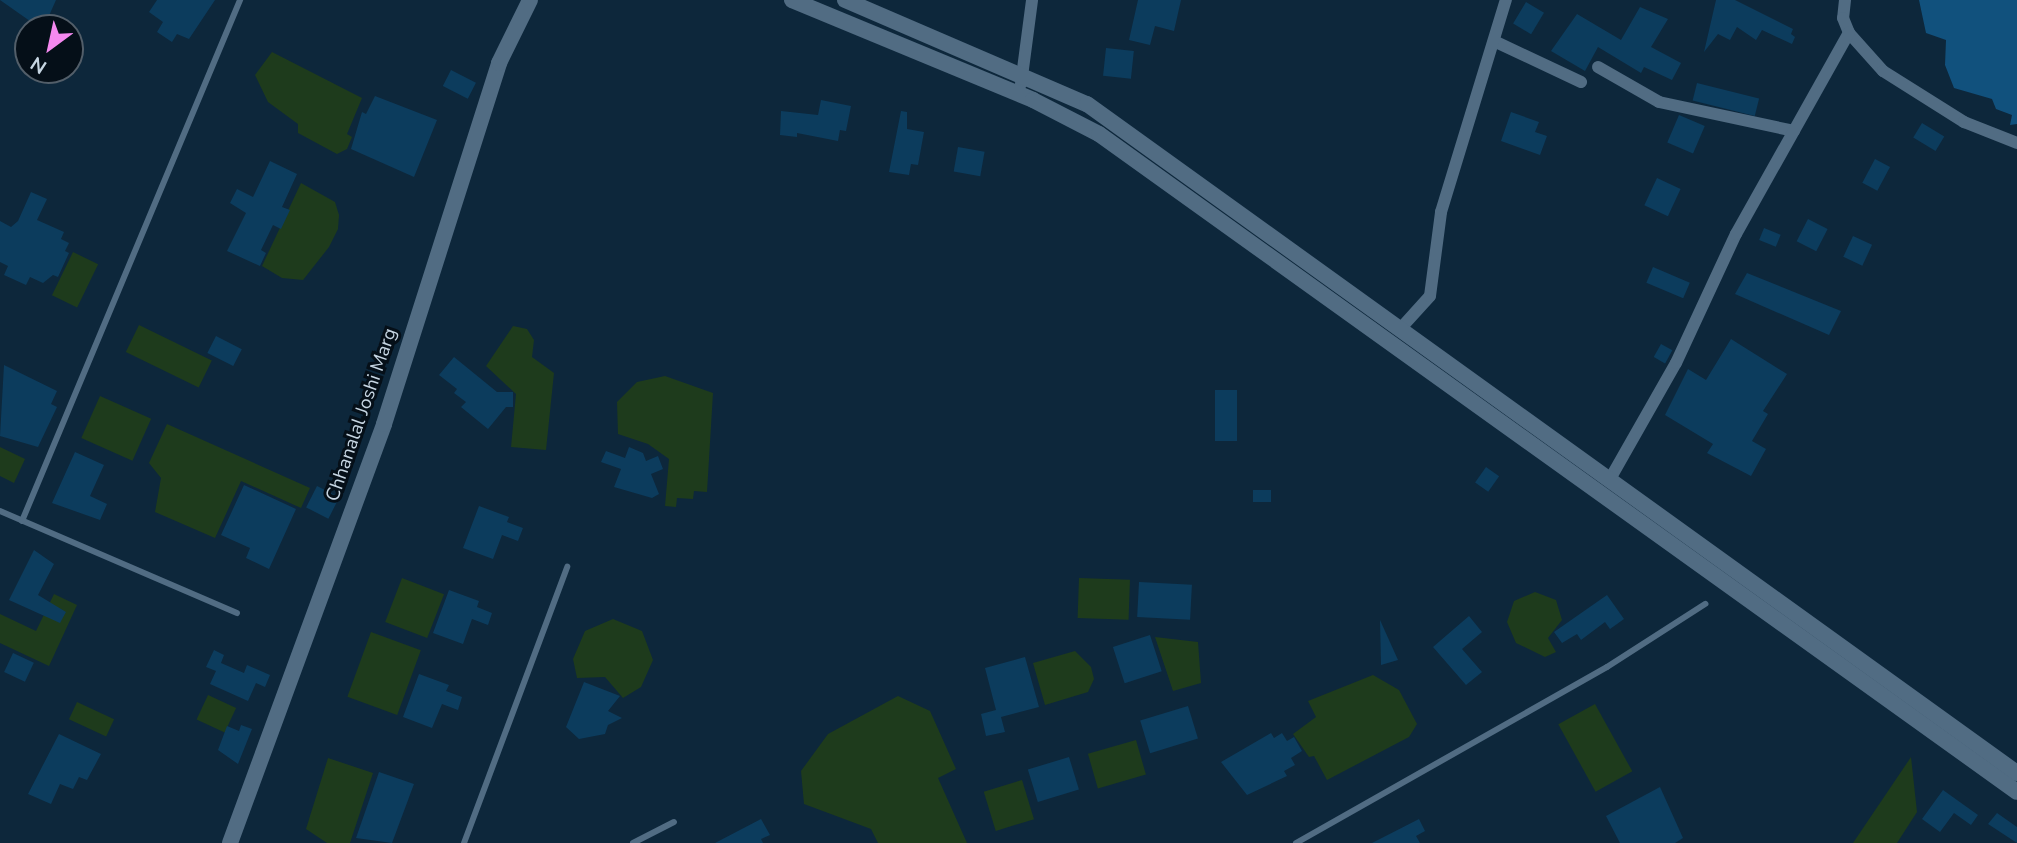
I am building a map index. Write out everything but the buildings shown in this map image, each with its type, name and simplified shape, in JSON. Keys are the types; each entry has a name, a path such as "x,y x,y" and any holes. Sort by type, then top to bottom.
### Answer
{"street":[{"name":"Chhanalal Joshi Marg","path":"230,843 384,424 499,63 530,0"},
{"path":"792,0 1019,94 1099,134 2017,792"},
{"path":"845,0 1087,104 2017,773"},
{"path":"1019,94 1032,0"},
{"path":"1401,328 1430,296 1441,212 1496,42 1506,0"},
{"path":"1842,1 1843,18 1849,33 1883,71 1964,122 2017,143"},
{"path":"1610,479 1676,363 1736,234 1849,33"},
{"path":"1496,42 1581,82"},
{"path":"1598,67 1659,103 1794,131"}],"lane":[{"path":"22,521 240,0"},
{"path":"0,512 237,613"},
{"path":"464,843 567,567"},
{"path":"1296,843 1607,667 1706,604"},
{"path":"633,843 674,822"}],"green space":[{"path":"272,52 362,98 347,134 352,137 347,149 337,154 298,133 298,124 268,102 255,75"},
{"path":"301,183 335,202 339,215 338,229 329,247 303,280 282,278 262,266"},
{"path":"73,252 98,264 77,307 52,295"},
{"path":"139,325 212,361 199,387 126,352"},
{"path":"513,326 527,329 534,340 532,357 554,373 546,450 511,447 516,394 486,366"},
{"path":"665,376 713,393 707,492 694,491 693,499 677,498 676,507 665,506 669,459 648,444 618,434 617,402 637,382"},
{"path":"100,396 151,419 132,461 81,438"},
{"path":"167,424 310,488 301,508 241,481 215,538 155,512 161,478 149,463"},
{"path":"0,447 25,459 14,483 0,476"},
{"path":"402,578 444,594 427,638 385,622"},
{"path":"1079,578 1130,580 1129,620 1078,618"},
{"path":"1535,592 1556,600 1562,620 1548,638 1556,652 1545,657 1516,643 1507,622 1514,601"},
{"path":"54,594 77,605 49,666 0,643 0,614 36,631"},
{"path":"613,619 642,631 653,660 641,687 623,698 605,677 577,678 573,659 585,631"},
{"path":"371,632 421,650 397,715 347,697"},
{"path":"1155,637 1198,642 1201,683 1173,691"},
{"path":"1075,651 1091,667 1094,679 1088,692 1045,705 1033,663"},
{"path":"1373,675 1399,690 1417,724 1409,737 1327,780 1314,756 1309,757 1293,734 1316,717 1308,701"},
{"path":"208,695 236,708 225,733 197,719"},
{"path":"898,696 930,711 956,769 938,778 967,843 878,843 871,829 804,804 801,771 828,734"},
{"path":"77,702 114,719 106,737 69,719"},
{"path":"1595,704 1632,771 1596,792 1558,724"},
{"path":"1136,740 1146,775 1098,788 1088,754"},
{"path":"1911,757 1917,812 1897,843 1853,843"},
{"path":"328,758 373,773 350,843 327,843 306,829"},
{"path":"1022,780 1034,819 996,831 984,792"}],"water":[{"path":"1919,0 2017,0 2017,124 2010,125 2012,115 1996,109 1992,99 1954,88 1945,65 1946,40 1926,33"}]}
